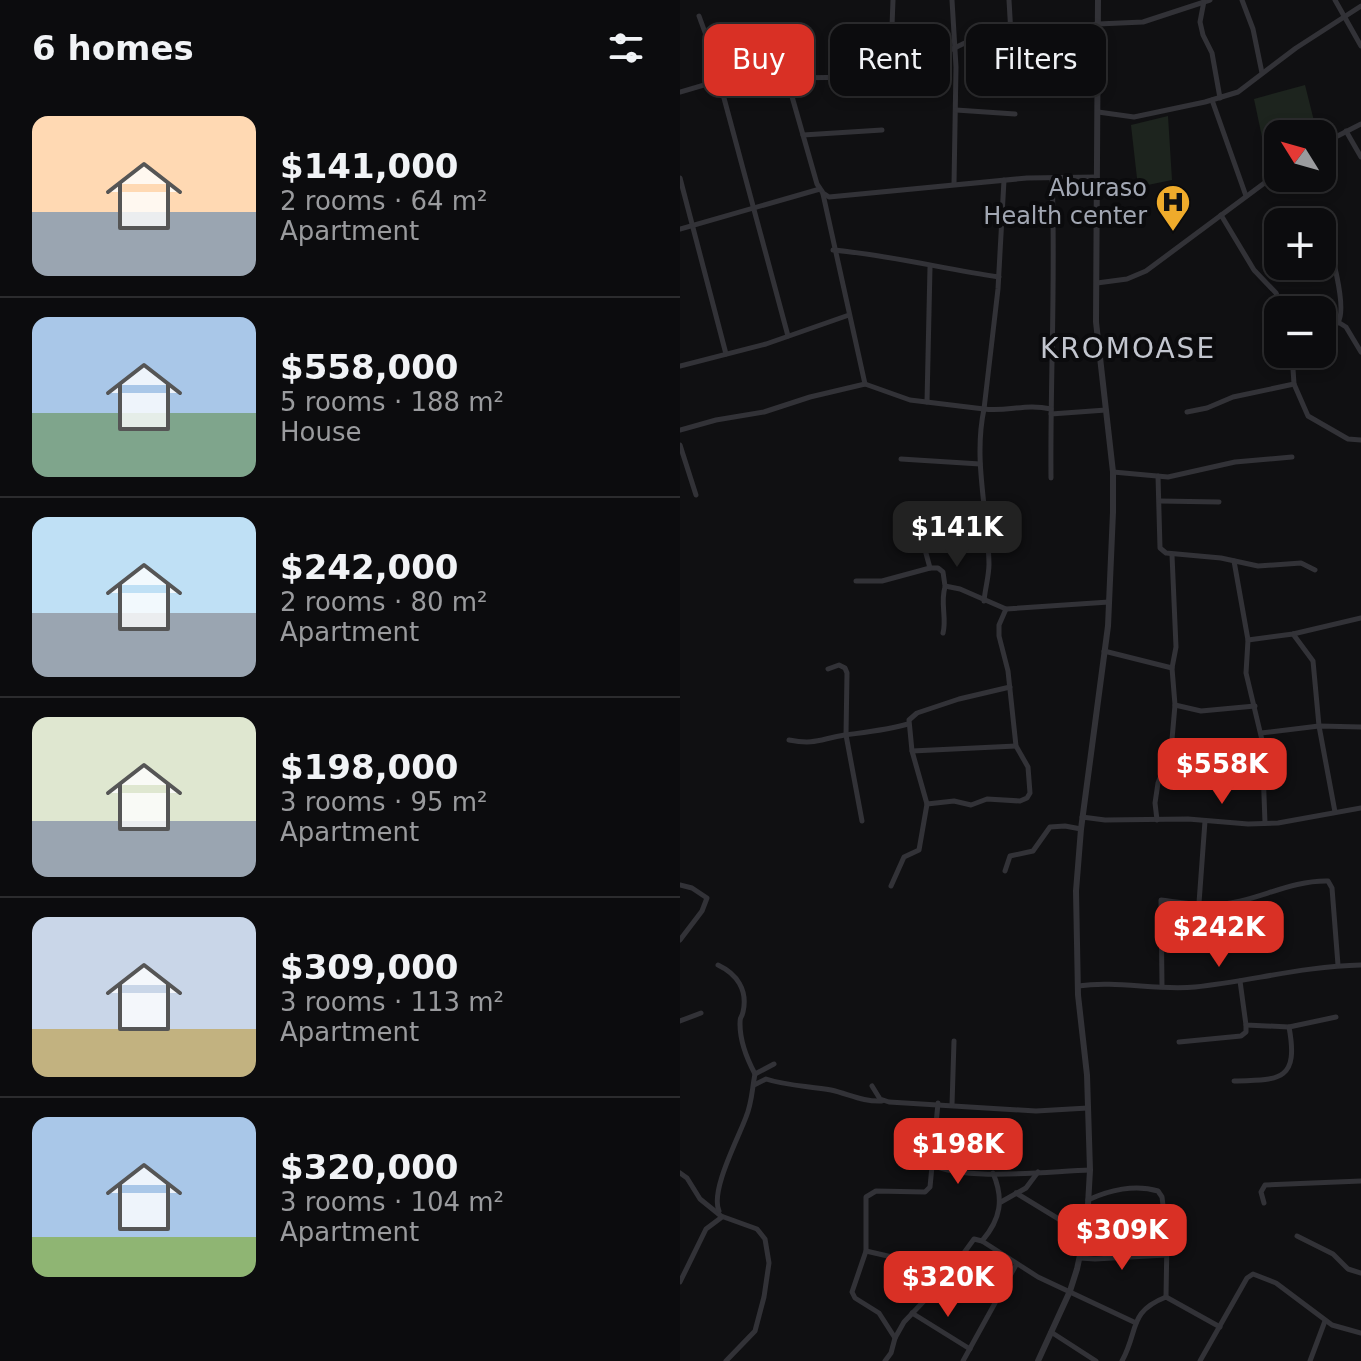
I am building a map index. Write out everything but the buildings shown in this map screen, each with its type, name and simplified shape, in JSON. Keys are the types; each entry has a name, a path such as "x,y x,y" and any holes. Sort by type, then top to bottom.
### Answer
{"street":[{"path":"893,0 891,52 895,57 942,54 966,42"},
{"path":"952,0 956,46 954,184"},
{"path":"1009,0 1010,24"},
{"path":"1098,0 1098,24 1143,22 1206,1"},
{"path":"1242,0 1253,29 1262,74"},
{"path":"1335,0 1361,46"},
{"path":"1206,1 1200,22 1212,53 1220,98"},
{"path":"1098,112 1134,117 1238,92 1361,6"},
{"path":"699,16 704,30"},
{"path":"680,92 704,86"},
{"path":"722,96 788,336"},
{"path":"793,96 821,191 865,384"},
{"path":"1038,1361 1070,1291 1080,1258 1090,1170 1078,986 1076,891 1082,817 1109,602 1113,472 1096,322 1098,96"},
{"path":"1212,100 1246,196"},
{"path":"956,110 1015,114"},
{"path":"1336,136 1361,124"},
{"path":"803,135 882,130"},
{"path":"1346,131 1361,157"},
{"path":"821,191 829,197 1004,180 1097,177"},
{"path":"680,178 726,354"},
{"path":"1051,478 1055,243 1052,178"},
{"path":"984,601 989,566 979,440 999,277 1004,180"},
{"path":"1097,283 1112,282 1146,271 1264,183"},
{"path":"680,229 821,191"},
{"path":"1221,215 1254,270 1277,296"},
{"path":"833,250 999,277"},
{"path":"927,402 930,267"},
{"path":"1336,280 1342,304 1336,324"},
{"path":"680,366 788,336 849,315"},
{"path":"1338,322 1346,327 1361,352"},
{"path":"1293,368 1294,384 1311,419 1353,441 1361,440"},
{"path":"680,430 764,412 865,384 897,397 984,409 1000,410 1027,405 1051,412 1107,410"},
{"path":"1187,412 1233,397 1294,384"},
{"path":"680,445 696,495"},
{"path":"1113,472 1168,477 1235,462 1292,457"},
{"path":"901,459 980,464"},
{"path":"1158,476 1160,548 1172,555 1258,566 1301,563 1315,570"},
{"path":"1160,501 1219,502"},
{"path":"926,504 917,508 915,513 930,568"},
{"path":"1157,820 1155,803 1158,783 1171,751 1175,705 1172,555"},
{"path":"1234,561 1248,640 1246,673 1261,733 1265,823"},
{"path":"856,581 882,581 938,568 943,572 945,586 941,604 945,622 943,633"},
{"path":"945,586 960,589 1006,609 1109,602"},
{"path":"927,804 1024,801 1030,793 1029,769 1016,746 1010,687 999,636 999,625 1006,609"},
{"path":"1248,640 1293,634 1361,618"},
{"path":"1293,634 1313,661 1319,726 1335,812"},
{"path":"1104,651 1172,668"},
{"path":"828,669 839,665 847,673 846,735 862,821"},
{"path":"891,886 902,859 919,850 927,804 912,751 908,724 912,716 1010,687"},
{"path":"1175,705 1201,711 1255,706"},
{"path":"789,740 814,743 908,724"},
{"path":"1261,733 1319,726 1361,727"},
{"path":"912,751 1016,746"},
{"path":"1082,817 1265,823 1294,822 1361,808"},
{"path":"1199,903 1205,820"},
{"path":"1005,871 1010,856 1033,851 1050,827 1081,829"},
{"path":"1162,986 1161,900 1212,905 1309,882 1328,881 1332,888 1338,965"},
{"path":"680,885 692,888 707,898 702,911 680,940"},
{"path":"718,965 729,970 740,982 744,1009 741,1033 755,1074 746,1117 725,1166 715,1201 722,1216"},
{"path":"1078,986 1192,987 1280,972 1361,965"},
{"path":"1179,1042 1241,1036 1246,1032 1240,981"},
{"path":"680,1021 701,1013"},
{"path":"1246,1025 1289,1027 1336,1017"},
{"path":"1234,1081 1278,1078 1294,1052 1289,1027"},
{"path":"952,1105 954,1041"},
{"path":"755,1074 774,1064"},
{"path":"754,1085 766,1079 780,1084 832,1091 862,1101 1036,1111 1088,1108"},
{"path":"872,1086 883,1101"},
{"path":"887,1360 895,1338 879,1313 853,1296 853,1287 866,1251 867,1194 876,1191 925,1192 930,1187 938,1103"},
{"path":"931,1164 944,1170 993,1173 1090,1170"},
{"path":"1001,1202 1026,1188 1038,1172"},
{"path":"680,1173 687,1178 700,1199 722,1216 761,1231 765,1239 769,1263 754,1334 726,1361"},
{"path":"982,1241 992,1228 1001,1202 993,1173"},
{"path":"1264,1203 1261,1192 1265,1185 1361,1181"},
{"path":"1088,1200 1104,1192 1125,1189 1158,1191 1162,1197 1166,1297"},
{"path":"1016,1193 1085,1235"},
{"path":"680,1282 706,1229 722,1216"},
{"path":"1297,1236 1333,1254 1348,1269 1361,1273"},
{"path":"895,1338 974,1239 982,1241 1016,1265 1136,1323"},
{"path":"866,1251 892,1257 922,1255 956,1264"},
{"path":"1080,1258 1166,1255"},
{"path":"963,1361 1016,1265"},
{"path":"1200,1361 1247,1278 1256,1274 1276,1283 1325,1321 1361,1333"},
{"path":"1122,1361 1146,1306 1166,1297"},
{"path":"1166,1297 1220,1327"},
{"path":"912,1313 970,1349"},
{"path":"1310,1361 1325,1321"},
{"path":"1051,1332 1096,1361"}],"shaded area":[{"path":"1305,85 1314,120 1264,120 1262,137 1254,99"},
{"path":"1168,116 1172,180 1138,187 1131,125"}],"place":[{"name":"Aburaso Health center","path":"1173,233"}],"district":[{"name":"KROMOASE","path":"1128,348"}]}
